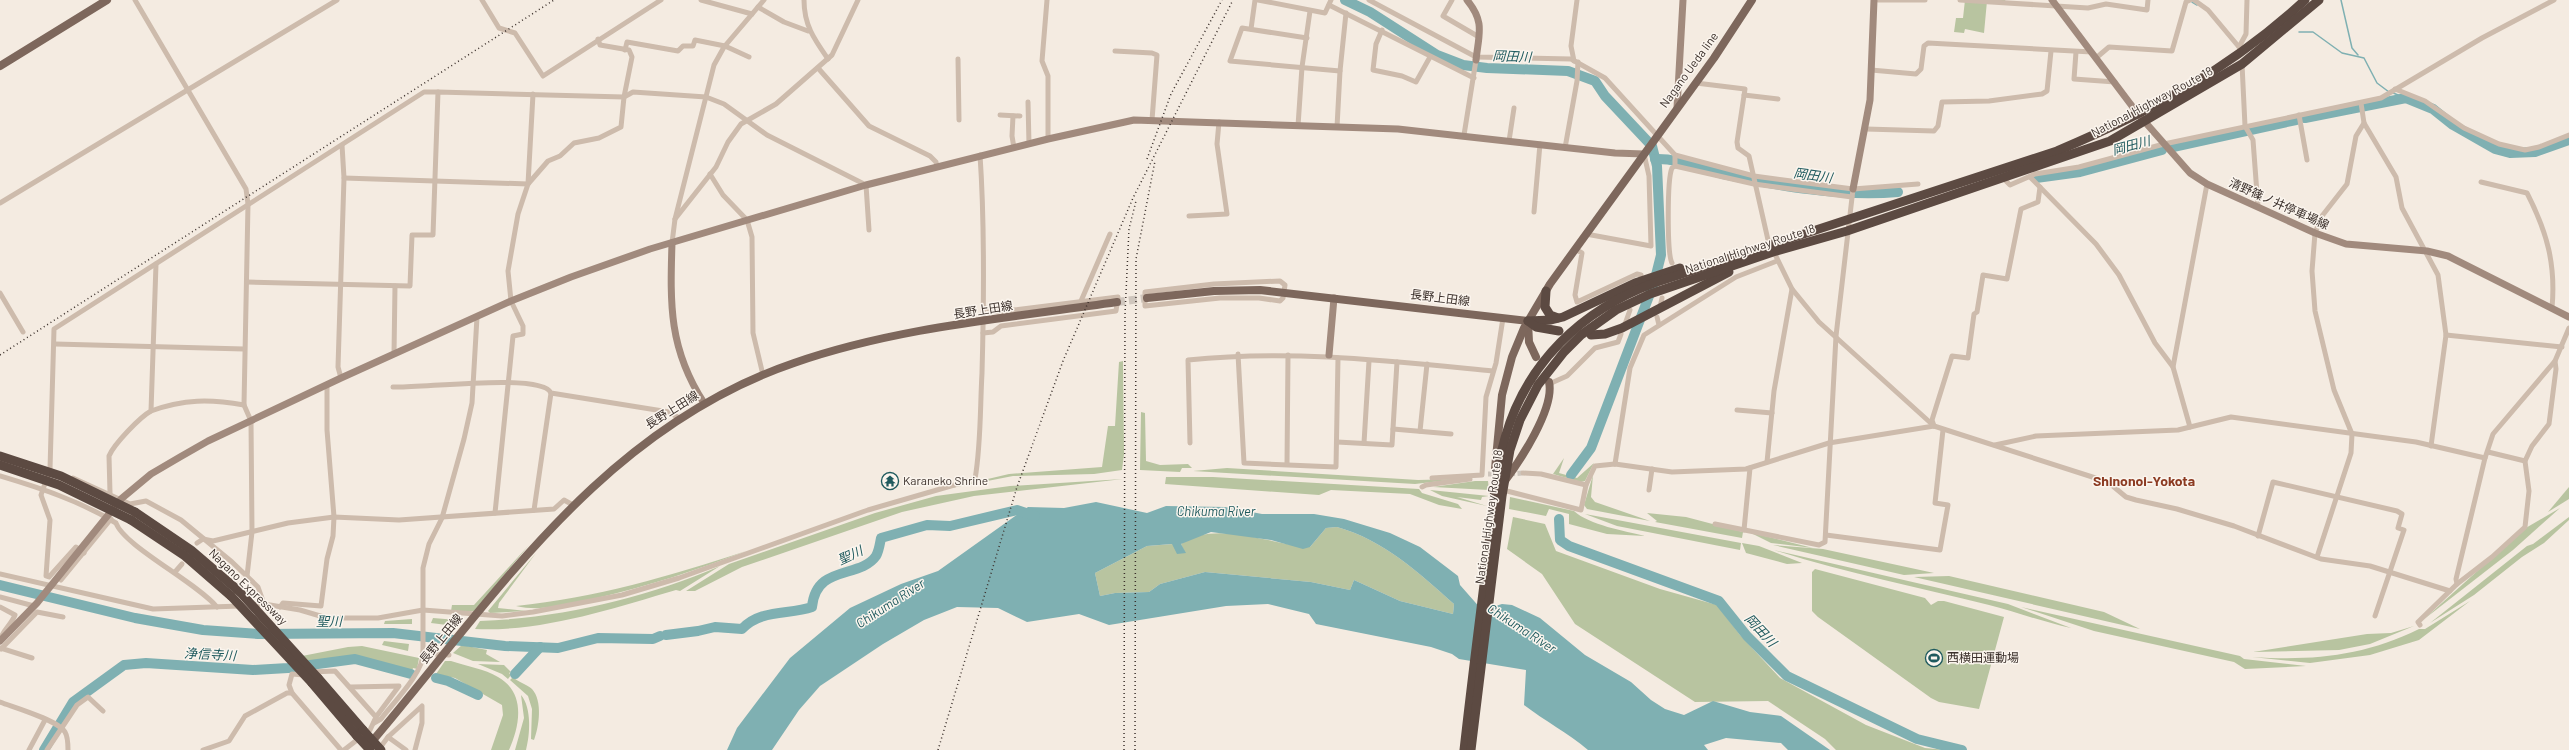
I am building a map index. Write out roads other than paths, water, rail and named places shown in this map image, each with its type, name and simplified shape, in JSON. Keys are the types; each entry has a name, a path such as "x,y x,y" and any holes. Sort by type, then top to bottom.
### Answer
{"highway":[{"name":"National Highway Route 18","path":"1464,750 1500,491 1516,430 1543,377 1581,335 1606,316 1635,300 1662,294 1848,219 2057,151 2138,114 2184,91 2305,0"},
{"name":"National Highway Route 18","path":"1471,750 1500,491 1501,454 1512,417 1525,388 1541,363 1561,340 1588,317 1640,281 1696,263 1771,249 1846,231 2110,141 2242,64 2319,0"},
{"path":"1591,335 1611,332 1657,311 1749,260"},
{"path":"1528,321 1558,318 1640,281"},
{"path":"1546,291 1545,307 1550,315 1558,318"},
{"path":"1528,321 1540,328 1559,331"},
{"name":"Nagano Expressway","path":"1,455 61,476 191,550 236,594 360,733 380,750"},
{"name":"Nagano Expressway","path":"0,465 66,488 133,516"},
{"name":"Nagano Expressway","path":"360,733 370,750"}],"main road":[{"path":"0,66 107,0"},
{"name":"Nagano Ueda line","path":"1644,154 1676,108 1696,83 1752,0"},
{"path":"1500,491 1496,445 1502,395 1516,345 1546,291 1644,154"},
{"name":"長野上田線","path":"1147,298 1228,290 1284,292 1528,321"},
{"name":"長野上田線","path":"365,750 472,620 573,505 621,460 679,418 704,403 763,374 812,357 856,345 984,322 1117,302"},
{"path":"1528,321 1529,342 1536,357"},
{"path":"1500,491 1522,456 1546,408 1550,397 1549,383"}],"street":[{"path":"135,0 246,189 248,204 244,405 251,421 252,532 247,576"},
{"path":"0,203 337,0"},
{"path":"482,0 499,28 515,33 543,76 661,0"},
{"path":"701,0 752,14"},
{"path":"704,403 684,366 674,337 670,305 672,243 675,219 714,65 725,46 764,0"},
{"path":"804,0 804,17 808,30 828,59"},
{"path":"675,219 710,174 736,130 748,120 776,104 828,59 858,0"},
{"path":"1047,0 1042,61 1048,76 1048,138"},
{"path":"1252,29 1255,0"},
{"path":"1258,0 1325,13 1330,3 1430,57 1474,76"},
{"path":"1369,0 1476,58 1576,61 1605,78 1657,136 1675,160 1754,180 1852,194 1918,184"},
{"path":"1452,0 1443,16 1479,37"},
{"path":"1464,135 1479,37 1477,13 1467,0"},
{"path":"1565,148 1577,81 1576,61 1571,46 1577,0"},
{"path":"1676,108 1683,0"},
{"path":"1715,524 1819,545 1824,542 1826,535 1829,443 1836,336 1846,231 1852,194 1866,129 1871,70 1874,0"},
{"path":"1878,0 1925,0"},
{"path":"1960,0 2088,8 2106,4 2147,10 2148,0"},
{"name":"清野篠ノ井停車場線","path":"2052,0 2138,114 2146,121 2190,173 2207,184 2315,233 2346,244 2427,251 2448,256 2569,317"},
{"path":"1871,70 1916,74 1921,69 1924,46 1928,43 2076,52 2094,55 2109,47 2172,51 2186,2 2190,0"},
{"path":"2194,0 2208,10 2241,49"},
{"path":"2241,49 2246,34 2247,0"},
{"path":"2003,178 2010,185 2035,174 2078,167 2164,144 2248,129 2298,115 2361,105 2391,92 2482,38 2554,0"},
{"path":"758,7 784,22 808,30"},
{"path":"1298,126 1302,67 1310,11"},
{"path":"1337,127 1340,71 1346,13"},
{"path":"1307,38 1242,28 1230,61 1340,71"},
{"path":"1382,30 1376,44 1373,70 1402,76 1416,82 1430,57"},
{"path":"528,184 548,161 560,156 574,143 599,138 621,127 624,97 632,56 629,50 600,45 598,40"},
{"path":"625,50 627,42 678,51 683,46 693,46 695,40 725,46 749,57"},
{"path":"1115,51 1157,55 1152,120"},
{"path":"1866,129 1934,131 1938,126 1942,102 1989,101 2042,94 2046,91 2051,51"},
{"path":"2076,52 2074,79 2115,82"},
{"path":"958,60 959,120"},
{"path":"2242,64 2248,129 2253,140 2258,207"},
{"path":"818,68 869,126 930,156 936,162 937,167"},
{"path":"1696,83 1745,89 1737,142 1738,148 1749,156 1771,249 1792,289 1816,318 1934,426 2108,482 2126,497 2184,511 2317,557 2392,572 2450,591"},
{"path":"82,550 76,547 49,577 46,576 50,520 41,495 50,469 55,344 54,329 424,92 624,97 633,92 706,97 724,104 767,135 866,184"},
{"path":"247,282 410,286 412,235 434,235 438,92"},
{"path":"2391,92 2425,101 2464,128 2499,144 2525,150 2539,147 2569,135"},
{"path":"495,513 507,382 513,336 523,334 523,326 511,302 508,271 518,214 528,184 533,94"},
{"path":"1744,95 1778,99"},
{"path":"1028,102 1029,144"},
{"path":"2361,105 2364,123 2396,177 2402,208 2427,251 2438,275 2446,335 2431,446"},
{"path":"1509,141 1514,108"},
{"path":"1000,115 1020,116"},
{"path":"2298,115 2307,160"},
{"path":"1013,116 1012,136 1014,148"},
{"path":"0,641 35,604 82,550 108,518 121,499 151,474 208,440 328,386 341,378 570,276 672,243 866,184 980,155 1014,148 1048,138 1134,120 1337,127 1464,135 1565,148 1644,154 1649,176 1651,246 1586,234"},
{"path":"1188,216 1227,214 1218,150 1219,122"},
{"path":"2317,557 2351,453 2352,434 2334,390 2314,311 2312,271 2315,233 2322,216 2347,184 2356,136 2364,123"},
{"path":"1534,212 1540,144"},
{"path":"341,378 338,367 339,284 344,178 342,145"},
{"path":"0,574 50,587 152,609 264,604 327,618 378,618 423,612 478,613 502,616 533,612 622,595 679,578 888,503 934,492 974,479 980,416 984,322 984,222 980,155"},
{"path":"1675,160 1754,180 1852,194"},
{"path":"1669,271 1670,228 1668,182 1675,160"},
{"path":"710,174 723,195 747,220 754,250 753,333 763,374"},
{"path":"2030,177 2096,244 2120,275 2155,343 2173,367 2190,426"},
{"path":"344,178 528,184"},
{"path":"2481,182 2527,193 2542,224 2553,261 2554,284 2552,308"},
{"path":"866,184 869,230"},
{"path":"2173,367 2207,184"},
{"path":"1934,426 1932,420 1952,356 1968,358 1974,314 1977,312 1983,275 2007,279 2021,209 2038,202 2040,186"},
{"path":"1081,301 1110,234"},
{"path":"1575,249 1582,253 1575,295 1577,302 1637,274 1640,281"},
{"path":"1615,464 1630,368 1644,335 1736,277 1777,261"},
{"path":"151,411 155,347 156,264"},
{"path":"1280,281 1285,284 1284,292 1283,298 1280,301 1259,298 1220,298 1145,306 1145,292 1194,285 1280,281"},
{"path":"394,354 395,286"},
{"path":"1767,462 1772,413 1792,289"},
{"path":"0,293 23,332"},
{"path":"1659,325 1657,311 1662,294"},
{"path":"983,307 998,312 1117,296 1118,309 1001,326 994,332 983,334"},
{"path":"1329,355 1334,298"},
{"path":"1626,325 1630,310"},
{"path":"373,724 381,719 419,670 423,659 423,568 426,553 442,518 464,439 472,403 477,317"},
{"path":"1485,475 1485,409 1503,318"},
{"path":"2457,584 2456,579 2485,458 2493,434 2500,423 2554,362 2562,347 2569,328"},
{"path":"1549,383 1567,376 1596,348 1615,344 1621,334"},
{"path":"2446,335 2562,347"},
{"path":"55,344 244,349"},
{"path":"1190,443 1188,360 1238,354 1329,355 1338,358 1427,364 1493,371"},
{"path":"1238,354 1244,463 1336,467 1338,358"},
{"path":"1288,355 1288,464"},
{"path":"1364,443 1369,360"},
{"path":"1337,442 1392,445 1397,362"},
{"path":"2420,625 2418,622 2457,584 2525,527 2529,491 2524,461 2532,446 2549,424 2556,369 2554,362"},
{"path":"1420,431 1427,364"},
{"path":"393,387 473,385 507,382 544,387 551,393 668,412 679,418"},
{"path":"280,607 283,603 321,606 327,559 333,536 334,517 327,430 328,386"},
{"path":"534,510 551,393"},
{"path":"110,494 109,456 111,450 134,427 140,416 173,403 211,399 244,405"},
{"path":"1737,410 1772,413"},
{"path":"1994,445 2036,436 2126,433 2190,426 2231,416 2431,446 2485,458"},
{"path":"1500,491 1581,510 1586,485 1595,466 1615,464 1672,472 1750,468 1829,443 1934,426"},
{"path":"1394,429 1451,434"},
{"path":"1826,535 1940,550 1948,505 1935,503 1943,430"},
{"path":"2488,452 2524,461"},
{"path":"0,460 1,455 50,469 130,504 146,501 165,510 180,520 247,576 258,587 264,604"},
{"path":"1744,530 1750,468"},
{"path":"1649,490 1652,469"},
{"path":"1522,473 1541,474 1586,485"},
{"path":"1432,478 1485,475"},
{"path":"1422,487 1426,485 1470,479 1485,475"},
{"path":"0,476 42,489 108,518 116,523 119,531 134,544 175,572 217,607"},
{"path":"2258,536 2273,482 2336,498 2394,509 2402,514 2398,528 2404,530 2392,572 2374,616"},
{"path":"197,543 203,539 213,541 288,523 334,517 399,520 442,518 554,509 564,500 573,505"},
{"path":"61,580 82,550"},
{"path":"175,572 182,564"},
{"path":"0,597 35,604"},
{"path":"0,607 15,615 11,625 2,632 0,641"},
{"path":"32,658 0,648 37,612 63,617"},
{"path":"423,651 446,653"},
{"path":"341,750 292,693 290,685 292,674 302,675 331,670 335,671 351,687 376,717"},
{"path":"344,750 370,730 376,717 399,686 351,687"},
{"path":"203,750 229,741 245,716 287,693 292,693"},
{"path":"47,750 77,705 88,697 103,711"},
{"path":"0,702 61,728 67,737 68,750"},
{"path":"380,750 388,737 422,706 422,722 415,750"},
{"path":"29,750 45,720"},
{"path":"388,737 406,750"}],"water":[{"name":"Chikuma River","path":"1096,502 1147,513 1166,506 1225,507 1262,514 1314,514 1344,519 1390,533 1420,547 1458,576 1460,585 1482,610 1502,604 1512,605 1540,618 1585,655 1631,682 1651,700 1665,709 1684,715 1713,701 1750,712 1781,716 1830,750 1788,750 1781,743 1726,738 1704,745 1708,750 1588,750 1524,705 1526,670 1459,659 1452,654 1431,647 1316,624 1309,614 1268,604 1226,606 1109,625 1079,614 1027,622 998,608 957,607 924,620 883,644 820,686 799,710 772,750 727,750 737,728 790,658 850,608 901,584 938,571 1028,507 1064,508","holes":["1337,527 1370,540 1414,569 1454,604 1453,614 1400,601 1354,580 1350,590 1311,582 1205,572 1160,584 1149,592 1115,593 1100,596 1095,573 1147,546 1172,544 1177,554 1186,553 1181,544 1211,532 1271,540 1303,549 1310,547 1326,528"]}],"waterway":[{"name":"岡田川","path":"1345,0 1370,12 1437,55 1463,65 1487,68 1568,71 1595,81 1605,96 1652,146 1657,166 1661,255 1654,283 1591,448 1571,475"},
{"path":"2341,0 2352,48 2358,55"},
{"path":"2192,2 2197,5"},
{"path":"2299,32 2313,32 2342,53 2364,58 2377,83 2389,92"},
{"name":"岡田川","path":"2393,93 2406,98"},
{"path":"2305,118 2406,98 2433,109 2453,125 2495,149 2510,153 2535,152 2569,140"},
{"name":"岡田川","path":"2173,147 2296,120"},
{"name":"岡田川","path":"2036,178 2080,172 2162,150"},
{"name":"岡田川","path":"1655,159 1673,160 1714,172 1766,183 1832,192 1898,192"},
{"name":"聖川","path":"666,635 698,631 715,627 742,629 757,618 766,615 812,607 815,593 821,584 830,578 860,568 869,563 877,554 881,538 927,525 950,526 1017,510 1035,516"},
{"name":"岡田川","path":"1559,519 1560,540 1569,546 1719,601 1747,636 1787,676 1917,739 1962,750"},
{"name":"聖川","path":"0,585 135,618 203,630 258,634 393,633 505,646 558,648 598,638 653,639 660,636"},
{"name":"浄信寺川","path":"515,674 540,647"},
{"name":"浄信寺川","path":"44,750 73,702 124,665 146,663 253,670 288,668 355,659 411,674"},
{"name":"浄信寺川","path":"436,678 448,681 478,695"}],"tunnel":[{"path":"1117,302 1147,298"},
{"path":"1510,474 1523,473"},
{"path":"1488,474 1500,474"}],"railway":[{"path":"0,355 554,0"},
{"path":"1147,159 1171,94 1222,0"},
{"path":"938,750 1017,487 1063,361 1133,198 1233,0"},
{"path":"1135,750 1136,259 1155,161"},
{"path":"1124,750 1125,314 1129,229 1136,201"}],"place":[{"name":"Karaneko Shrine","path":"890,481"},
{"name":"西横田運動場","path":"1934,658"}],"district":[{"name":"Shinonoi-Yokota","path":"2144,481"}]}
